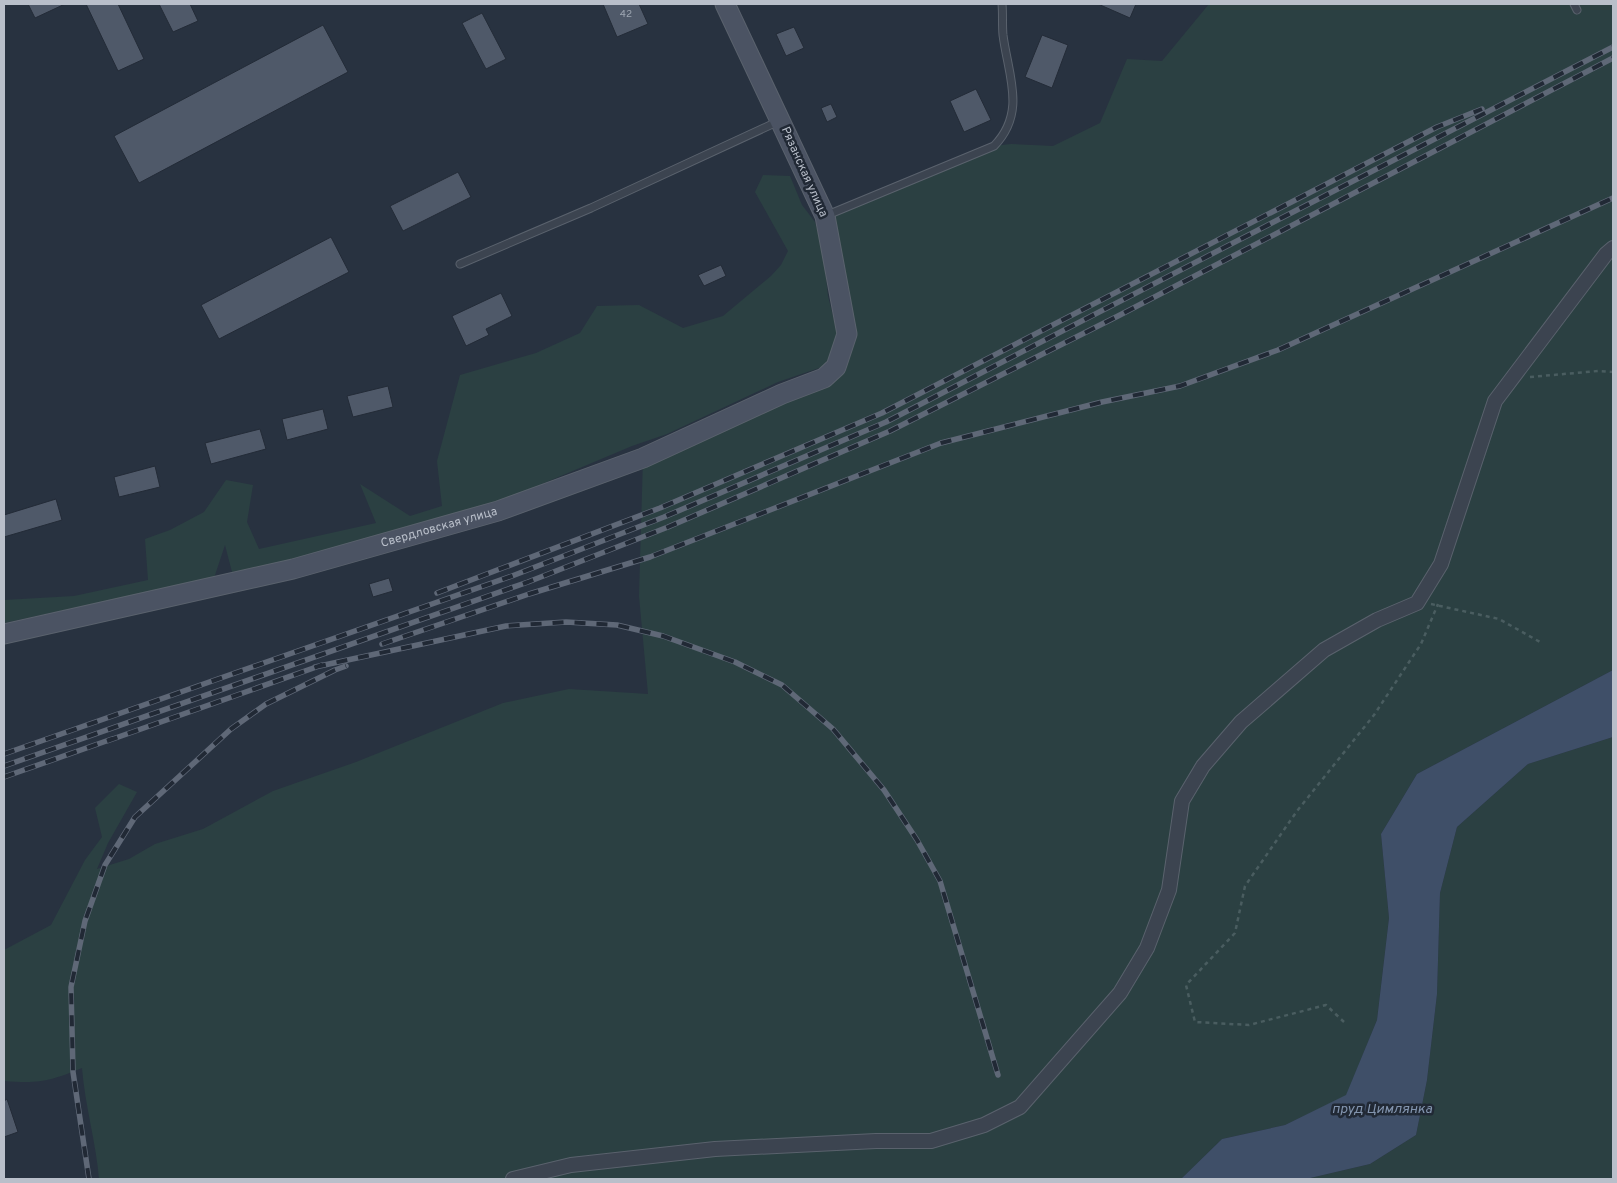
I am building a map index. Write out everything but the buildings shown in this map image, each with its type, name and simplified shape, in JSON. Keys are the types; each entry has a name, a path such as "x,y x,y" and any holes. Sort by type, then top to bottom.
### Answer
{"main road":[{"name":"Рязанская улица","path":"725,4 826,216 847,334 843,351"},
{"name":"Свердловская улица","path":"4,634 293,569 498,511 643,458 782,394 824,378 836,368 843,351"}],"street":[{"path":"513,1179 571,1166 715,1150 876,1141 931,1141 984,1125 1020,1107 1120,993 1147,948 1169,890 1182,801 1203,766 1241,722 1324,650 1377,620 1417,603 1440,564 1495,401 1606,254 1613,248"}],"lane":[{"path":"826,216 994,146 1006,133 1013,113 1013,84 1003,35 1002,4"},
{"path":"460,264 591,208 780,120"}],"path":[{"path":"1511,379 1598,371 1613,372"},
{"path":"1417,603 1438,604 1499,619 1540,642"},
{"path":"1344,1022 1326,1005 1249,1025 1195,1022 1186,985 1235,934 1245,886 1296,811 1374,715 1420,644 1438,604"}],"green space":[{"path":"1209,4 1613,4 1613,670 1417,774 1381,834 1389,918 1377,1020 1346,1096 1285,1125 1222,1139 1181,1179 99,1179 82,1068 61,1076 36,1082 4,1081 4,950 51,925 85,860 102,837 95,808 119,784 137,792 108,843 97,869 129,859 155,844 203,829 273,791 356,762 503,703 569,689 648,694 639,596 643,458 824,378 843,351 825,216 994,146 1011,144 1053,146 1100,123 1127,59 1162,61"},
{"path":"763,175 790,176 802,205 815,222 823,250 828,296 837,332 834,353 822,367 778,382 667,434 632,446 504,500 284,565 232,572 225,545 214,578 4,623 4,600 74,596 148,580 145,539 170,530 204,512 226,480 253,485 247,522 259,549 376,523 360,484 410,516 442,506 437,461 460,375 536,353 580,333 597,306 639,305 683,328 723,316 771,276 781,265 788,251 755,192"},
{"path":"1613,737 1613,1179 1306,1179 1370,1164 1416,1135 1427,1080 1437,994 1440,893 1457,827 1528,764"}],"water":[{"name":"пруд Цимлянка","path":"1613,670 1613,737 1528,764 1457,827 1440,893 1437,994 1427,1080 1416,1135 1370,1164 1306,1179 1181,1179 1222,1139 1285,1125 1346,1095 1377,1020 1389,918 1381,834 1417,774"}],"railway":[{"path":"4,754 512,576 664,517 886,422 1613,47"},
{"path":"4,766 528,582 668,527 890,431 1118,316 1613,58"},
{"path":"437,593 660,508 882,413 1437,127 1482,109"},
{"path":"382,644 529,594 650,557 941,443 1102,402 1180,386 1278,350 1613,198"},
{"path":"315,667 506,626 566,622 617,625 663,636 735,662 782,685 833,729 884,790 917,840 940,881 998,1075"},
{"path":"107,741 322,665"},
{"path":"89,1179 73,1072 71,987 85,921 105,865 135,817 231,729 266,704 346,666"},
{"path":"4,777 112,739"}]}
